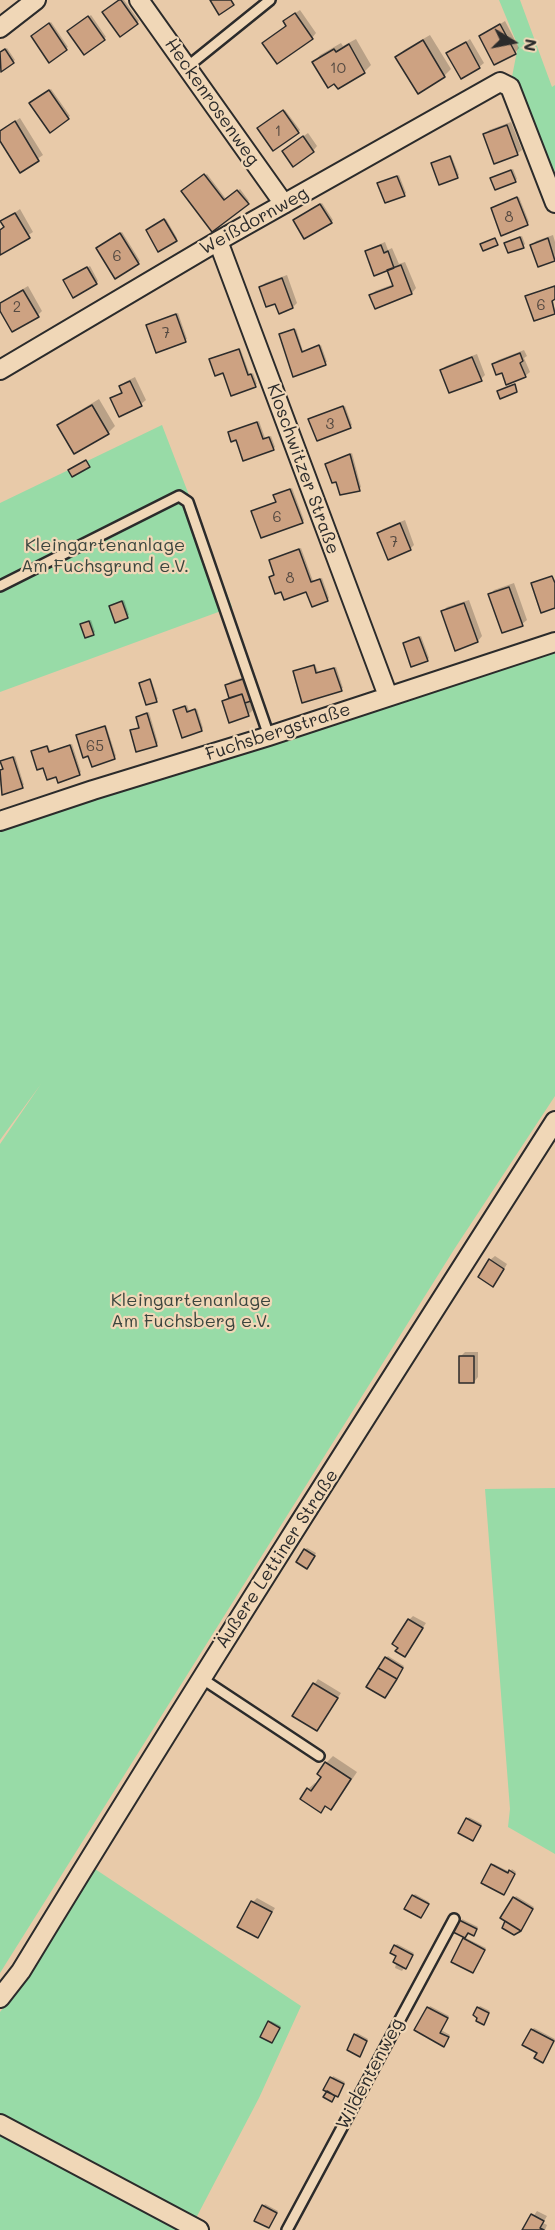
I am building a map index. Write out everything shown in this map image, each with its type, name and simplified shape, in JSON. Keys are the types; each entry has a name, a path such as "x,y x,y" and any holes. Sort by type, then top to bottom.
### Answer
{"street":[{"path":"0,28 36,0"},
{"name":"Heckenrosenweg","path":"139,0 284,204"},
{"name":"Weißdornweg","path":"0,370 218,241 500,82 510,87 555,203"},
{"name":"Kloschwitzer Straße","path":"218,241 388,696"},
{"name":"Fuchsbergstraße","path":"0,820 269,736 555,642"},
{"name":"Äußere Lettiner Straße","path":"0,1998 21,1971 201,1678 555,1120"},
{"path":"0,2124 199,2230"}],"lane":[{"path":"187,67 270,0"},
{"path":"0,586 179,496 188,502 269,736"},
{"path":"201,1678 319,1756"},
{"name":"Wildentenweg","path":"287,2230 454,1919"}],"green space":[{"path":"499,0 520,0 552,87 555,85 555,203 510,87 518,46"},
{"name":"Kleingartenanlage Am Fuchsgrund e.V.","path":"162,425 232,607 0,692 0,503"},
{"name":"Kleingartenanlage Am Fuchsberg e.V.","path":"555,642 555,1096 455,1248 0,1973 0,1144 41,1084 0,1140 0,821"},
{"path":"555,1488 555,1854 508,1827 510,1809 485,1489"},
{"path":"95,1869 301,2006 259,2098 195,2220 0,2116 0,2012 27,1979"},
{"path":"0,2135 180,2230 0,2230"}],"building":[{"path":"119,0 138,24 120,37 102,12"},
{"path":"210,0 231,0 234,5 219,15"},
{"path":"295,13 313,39 277,64 262,43 286,26 283,21"},
{"path":"88,16 105,40 84,55 67,31"},
{"path":"49,23 67,50 49,63 31,36"},
{"path":"500,24 516,54 494,65 479,36"},
{"path":"423,40 445,77 418,94 395,57"},
{"path":"466,42 480,68 461,79 446,53"},
{"path":"349,44 365,73 338,89 334,84 328,88 312,62 334,49 336,52"},
{"path":"5,49 14,63 1,72 0,52"},
{"path":"49,90 69,119 50,133 29,103"},
{"path":"283,110 299,133 273,151 257,128"},
{"path":"15,121 39,161 20,173 0,141 0,131"},
{"path":"507,125 518,155 494,164 483,134"},
{"path":"303,136 314,152 293,167 282,151"},
{"path":"450,156 458,178 439,185 431,163"},
{"path":"511,170 516,182 495,190 490,178"},
{"path":"204,174 224,200 237,190 249,204 212,232 181,191"},
{"path":"397,176 405,196 385,203 377,183"},
{"path":"517,197 528,225 501,236 491,208"},
{"path":"320,204 332,223 304,239 293,220"},
{"path":"15,213 30,238 0,255 0,230 4,227 0,221"},
{"path":"164,219 177,241 158,252 146,230"},
{"path":"120,233 139,264 115,279 96,248"},
{"path":"520,237 524,248 508,253 504,243"},
{"path":"495,238 498,245 483,251 480,244"},
{"path":"548,238 555,261 538,267 530,245"},
{"path":"381,245 384,253 388,251 394,268 374,276 365,251"},
{"path":"401,265 412,294 375,309 369,295 393,286 387,270"},
{"path":"87,267 97,284 73,298 63,280"},
{"path":"282,278 293,308 279,314 275,304 266,307 259,287"},
{"path":"555,286 555,299 552,301 555,314 534,321 525,296"},
{"path":"23,290 39,317 12,332 0,311 0,303"},
{"path":"176,314 186,342 156,353 146,325"},
{"path":"294,329 302,352 319,345 326,365 293,377 279,334"},
{"path":"239,349 248,375 251,374 256,387 231,396 223,373 215,376 209,359"},
{"path":"520,353 523,361 520,363 526,377 506,385 502,373 496,375 492,364"},
{"path":"472,357 482,381 449,393 440,370"},
{"path":"130,381 142,406 119,417 110,398 122,393 119,386"},
{"path":"515,384 517,392 500,399 497,391"},
{"path":"92,405 109,434 74,454 57,425"},
{"path":"343,406 351,428 317,441 308,419"},
{"path":"257,422 263,439 269,437 274,450 243,461 236,440 231,442 228,432"},
{"path":"350,454 360,491 340,495 336,482 332,483 325,464"},
{"path":"86,460 90,467 72,477 68,470"},
{"path":"290,489 303,523 261,538 251,511 276,502 273,495"},
{"path":"400,523 411,550 388,560 377,533"},
{"path":"299,549 311,582 320,579 328,601 312,607 306,592 284,600 281,592 275,594 269,577 274,575 269,560"},
{"path":"552,576 555,583 555,608 541,613 531,583"},
{"path":"509,587 523,626 502,633 488,594"},
{"path":"122,601 128,618 115,623 109,606"},
{"path":"464,603 478,642 455,651 441,611"},
{"path":"89,621 94,635 85,638 80,624"},
{"path":"419,637 428,661 411,667 403,643"},
{"path":"314,665 316,673 334,668 342,691 302,703 293,671"},
{"path":"246,678 254,700 245,703 242,694 229,698 225,685"},
{"path":"150,679 157,702 146,705 139,683"},
{"path":"242,694 249,716 229,723 222,701"},
{"path":"185,706 187,712 195,709 202,731 182,738 173,710"},
{"path":"147,713 157,746 136,752 130,730 139,728 136,717"},
{"path":"105,726 115,759 92,767 88,756 83,758 76,735"},
{"path":"70,745 80,775 58,783 56,777 47,780 43,768 37,770 31,751 47,746 49,752"},
{"path":"13,757 23,788 2,795 0,770 3,769 0,761"},
{"path":"489,1259 504,1269 493,1287 478,1277"},
{"path":"459,1356 474,1356 474,1383 459,1383"},
{"path":"304,1549 315,1556 307,1569 296,1562"},
{"path":"408,1619 423,1628 405,1657 395,1651 398,1648 392,1644"},
{"path":"385,1657 403,1668 397,1679 378,1668"},
{"path":"378,1668 397,1679 385,1698 366,1687"},
{"path":"313,1683 338,1698 317,1731 292,1716"},
{"path":"325,1762 351,1779 331,1810 325,1806 321,1813 300,1799 307,1788 311,1791 321,1777 317,1774"},
{"path":"466,1818 481,1826 473,1841 458,1833"},
{"path":"491,1864 515,1874 504,1895 481,1883"},
{"path":"412,1895 429,1904 421,1918 404,1909"},
{"path":"513,1897 533,1909 521,1931 500,1918"},
{"path":"251,1901 272,1912 258,1938 237,1927"},
{"path":"459,1920 477,1929 474,1936 468,1933 465,1938 453,1932"},
{"path":"505,1921 521,1931 514,1935 502,1928"},
{"path":"463,1938 485,1950 473,1973 451,1962"},
{"path":"394,1945 413,1955 406,1969 393,1962 396,1956 390,1953"},
{"path":"427,2007 448,2018 440,2033 449,2037 444,2047 414,2030"},
{"path":"477,2007 489,2013 484,2025 476,2021 477,2018 473,2015"},
{"path":"268,2021 280,2028 272,2043 260,2037"},
{"path":"531,2029 554,2041 543,2063 534,2058 537,2053 522,2045"},
{"path":"354,2034 367,2041 360,2057 347,2050"},
{"path":"330,2077 344,2084 338,2097 323,2090"},
{"path":"327,2091 335,2096 332,2102 323,2097"},
{"path":"262,2205 277,2213 269,2228 254,2221"},
{"path":"531,2214 544,2221 540,2228 544,2230 522,2230"}]}
